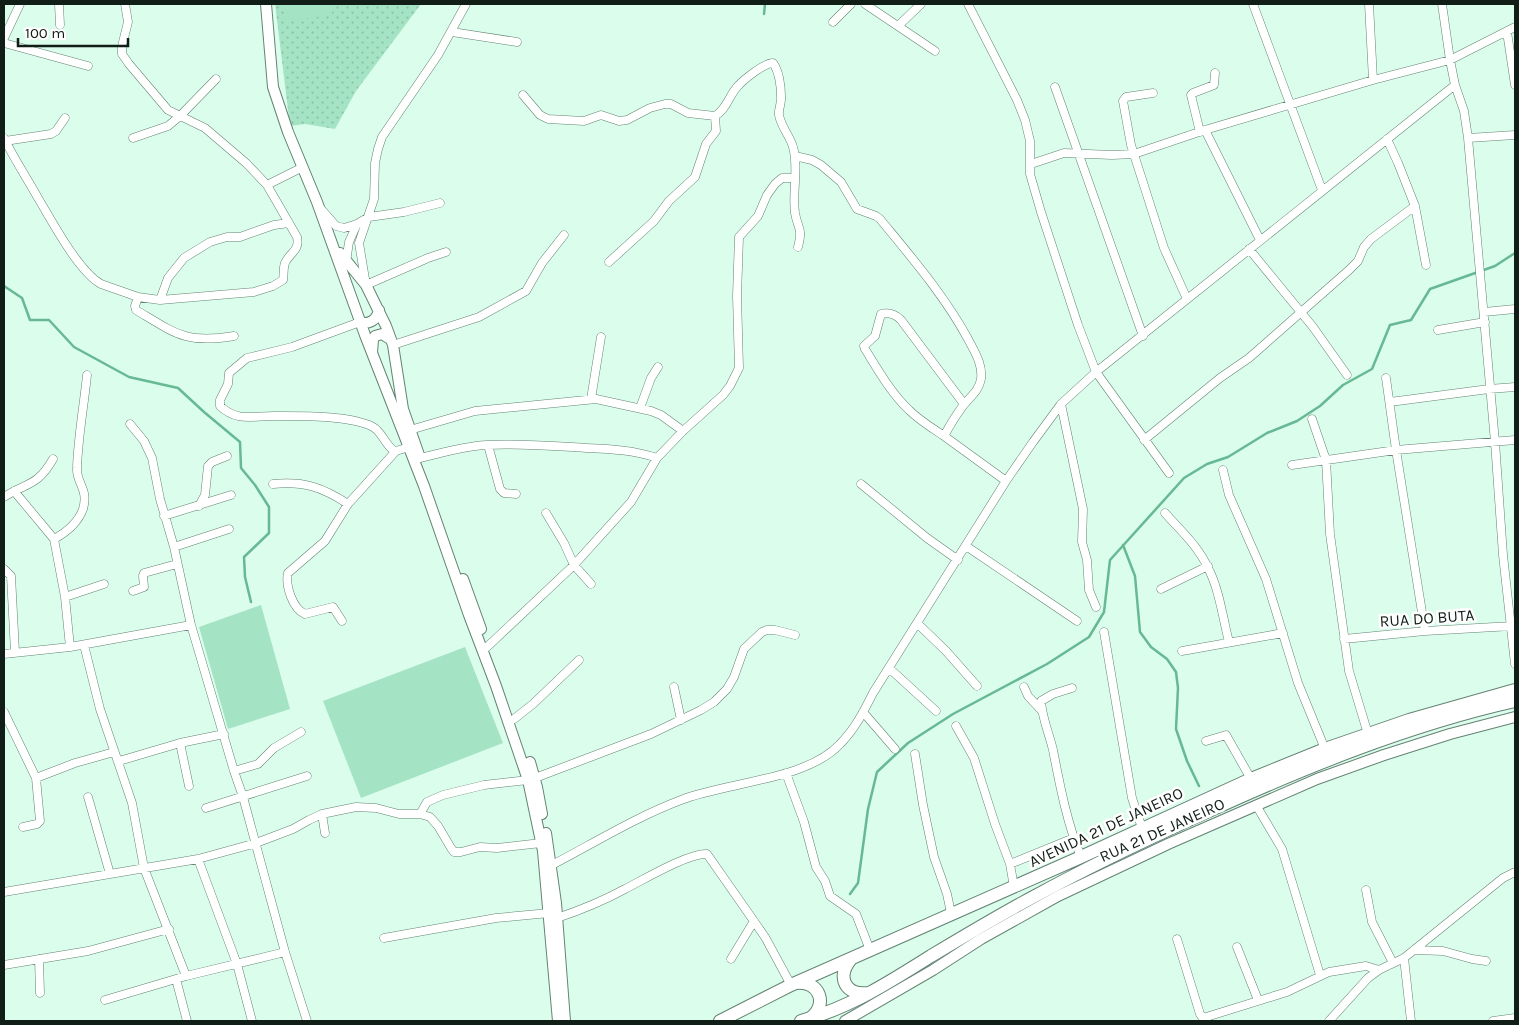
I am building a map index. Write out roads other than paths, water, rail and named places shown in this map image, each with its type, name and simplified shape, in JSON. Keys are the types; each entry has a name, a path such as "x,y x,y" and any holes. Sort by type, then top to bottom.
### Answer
{"main road":[{"name":"AVENIDA 21 DE JANEIRO","path":"720,1021 794,984 1081,857 1251,779 1368,734 1448,708 1515,690"},
{"name":"AVENIDA 21 DE JANEIRO","path":"805,1020 830,1012 870,993 966,935 1067,878 1285,777 1391,737 1510,702"},
{"path":"851,959 844,969 843,975 847,987 857,993 870,993"},
{"path":"794,984 808,984 818,992 820,1005 818,1011 805,1020"}],"street":[{"path":"4,38 20,4"},
{"path":"60,4 60,26"},
{"path":"65,118 56,131 51,134 4,139 54,228 96,281 138,296 160,300 254,292 280,283 284,277 284,265 298,246 297,237 281,206 267,185 205,128 168,110 122,54 128,22 125,4"},
{"path":"266,4 273,87 288,132 318,205 360,322 424,486 469,615 531,779 553,915 566,1021"},
{"path":"366,285 364,266 358,248 360,237 369,217 374,199 376,156 382,137 452,32 466,4"},
{"path":"833,22 851,4"},
{"path":"865,4 935,52"},
{"path":"898,26 921,4"},
{"path":"968,4 1022,113 1030,142 1030,174 1043,220 1078,325 1096,372 1169,473"},
{"path":"1253,4 1322,190"},
{"path":"1369,4 1373,80"},
{"path":"1442,4 1450,60 1464,112 1468,138 1485,322 1503,555 1514,640 1515,664"},
{"path":"1031,164 1057,154 1077,152 1112,155 1134,154 1202,131 1373,80 1450,60 1515,27"},
{"path":"452,32 517,42"},
{"path":"1507,32 1515,85"},
{"path":"4,44 88,66"},
{"path":"524,95 540,115 548,119 584,121 601,115 619,121 627,120 658,104 671,104 688,114 715,116 722,110 736,88 744,80 767,63 773,62 782,98 779,117 795,156 796,214 801,232 798,247"},
{"path":"1215,73 1214,85 1193,93 1191,96 1202,131 1260,240"},
{"path":"133,138 164,128 180,116 216,78"},
{"path":"552,865 683,799 805,767 821,760 839,745 851,731 1006,481 1061,404 1096,372 1455,84"},
{"path":"1055,87 1143,336"},
{"path":"1153,93 1126,97 1124,99 1131,145 1164,248 1187,299"},
{"path":"609,262 654,221 669,201 694,177 706,144 716,131 715,116"},
{"path":"1468,138 1515,135"},
{"path":"1387,139 1415,206 1426,265"},
{"path":"795,156 812,160 821,165 841,182 857,209 876,216 880,220 939,292 953,312 977,357 981,373 981,380 977,390 964,404 944,436"},
{"path":"267,185 303,167"},
{"path":"487,646 574,565 630,502 657,458 730,386 739,368 737,296 740,236 758,216 767,195 775,184 782,178 795,178"},
{"path":"318,205 336,226 344,228 358,224 369,217 404,212 440,203"},
{"path":"1144,440 1220,378 1249,358 1354,265 1371,238 1415,206"},
{"path":"160,300 168,278 184,258 210,242 227,237 240,237 274,225 289,223"},
{"path":"346,281 349,242 358,224"},
{"path":"392,342 479,318 526,291 542,263 564,234"},
{"path":"329,238 366,285 392,342 401,397 410,430 514,719 552,865 558,1021"},
{"path":"1249,249 1300,312 1347,375"},
{"path":"366,285 419,261 446,252"},
{"path":"138,296 135,306 136,310 177,334 209,340 234,336"},
{"path":"1484,312 1515,309"},
{"path":"379,310 377,317 372,321 360,322 292,346 247,358 230,371 228,384 220,400 220,406 237,416 250,418 267,416 336,418 364,424 374,428 390,448 396,450 409,448"},
{"path":"964,404 901,320 894,314 881,314 875,336 864,346 884,378 917,418 1006,481"},
{"path":"1438,330 1485,322"},
{"path":"372,353 375,336 382,334 392,342"},
{"path":"591,399 601,337"},
{"path":"640,408 651,378 658,368"},
{"path":"54,540 71,528 78,519 84,502 84,493 77,470 87,375"},
{"path":"1386,378 1425,631"},
{"path":"1390,402 1515,387"},
{"path":"410,430 475,411 591,399 640,408 661,416 683,431"},
{"path":"1061,404 1083,509 1082,542 1087,560 1089,590 1096,607"},
{"path":"1312,419 1326,460 1330,534 1349,671 1368,734"},
{"path":"130,424 149,449 164,516 174,547 191,625 243,797 285,952 307,1021"},
{"path":"1292,465 1396,450 1515,440"},
{"path":"420,458 488,445 621,450 642,453 657,458"},
{"path":"488,445 500,489 504,493 516,494"},
{"path":"342,621 333,607 303,613 297,607 290,592 287,578 290,571 325,541 348,504 396,450"},
{"path":"198,506 205,495 208,466 212,462 227,456"},
{"path":"4,497 14,490 36,481 46,471 53,459"},
{"path":"1223,470 1229,495 1267,583 1298,683 1325,749"},
{"path":"273,484 304,484 316,487 332,493 348,504"},
{"path":"860,484 927,538 958,560"},
{"path":"14,490 54,540 65,597 70,647"},
{"path":"164,516 231,495"},
{"path":"546,513 574,565 591,584"},
{"path":"1165,513 1197,549 1208,566 1214,579 1229,642"},
{"path":"174,547 229,529"},
{"path":"966,546 1077,621"},
{"path":"134,590 144,587 144,573 177,564"},
{"path":"1161,589 1208,566"},
{"path":"4,569 11,576 15,652"},
{"path":"65,597 104,584"},
{"path":"917,623 946,651 977,686"},
{"path":"4,654 84,645 191,625"},
{"name":"RUA DO BUTA","path":"1344,639 1425,631 1512,626"},
{"path":"420,814 427,802 443,795 484,785 531,779 627,744 681,720 714,702 727,688 734,677 744,649 762,632 775,630 795,635"},
{"path":"1104,632 1132,798 1142,828"},
{"path":"1182,651 1283,633"},
{"path":"84,645 100,710 132,803 144,868 186,976"},
{"path":"514,719 533,704 579,660"},
{"path":"889,668 936,711"},
{"path":"674,687 681,720"},
{"path":"1024,687 1028,696 1042,711"},
{"path":"1072,688 1041,701 1053,750 1062,800 1081,857"},
{"path":"4,712 36,778 40,821 37,824 23,827"},
{"path":"863,712 895,749"},
{"name":"RUA 21 DE JANEIRO","path":"845,1021 861,1018 981,939 1058,896 1168,844 1317,779 1450,734 1515,716"},
{"path":"956,726 974,758 1010,864 1014,887"},
{"path":"234,772 258,764 274,748 301,732"},
{"path":"118,761 180,743 224,734"},
{"path":"1206,741 1226,735 1251,779"},
{"path":"180,743 190,786"},
{"path":"36,778 74,763 114,752"},
{"path":"915,754 921,796 934,857 947,894 951,913"},
{"path":"786,773 804,822 816,867 825,881 830,896 856,914 870,950"},
{"path":"206,808 307,776"},
{"path":"88,797 110,874"},
{"path":"1256,805 1282,849 1320,975"},
{"path":"4,892 198,859 256,843 293,829 322,814 356,807 376,808 399,814 420,814 433,820 454,852 480,847 497,848 541,843"},
{"path":"322,814 325,833"},
{"path":"1010,864 1074,838"},
{"path":"384,938 496,918 553,915 581,910 625,890 662,870 704,854 708,855 754,921 794,984"},
{"path":"198,859 237,964 252,1021"},
{"path":"1329,1021 1364,981 1379,970 1404,958 1502,878 1515,872"},
{"path":"1366,890 1372,922 1393,963"},
{"path":"731,959 754,921"},
{"path":"4,965 88,951 168,929"},
{"path":"1177,938 1200,1014 1204,1018 1298,988 1320,975 1369,966 1379,970"},
{"path":"1238,947 1258,1000"},
{"path":"1414,950 1443,951 1486,961"},
{"path":"105,1000 186,976 285,952"},
{"path":"1404,958 1411,1021"},
{"path":"39,959 40,993"},
{"path":"176,979 187,1021"},
{"path":"1493,1021 1515,1018"}],"waterway":[{"path":"764,14 765,4"},
{"path":"850,894 858,883 868,809 877,772 908,743 953,714 1047,664 1089,637 1104,612 1110,560 1184,478 1207,464 1228,457 1267,433 1297,421 1320,406 1343,385 1372,369 1390,325 1411,320 1430,289 1495,266 1515,253"},
{"path":"4,286 22,298 30,320 49,320 74,347 129,377 178,388 240,442 241,468 269,507 269,533 244,557 245,577 251,602"},
{"path":"1123,545 1135,576 1140,632 1151,647 1167,659 1176,672 1178,688 1176,729 1187,761 1199,786"}]}
